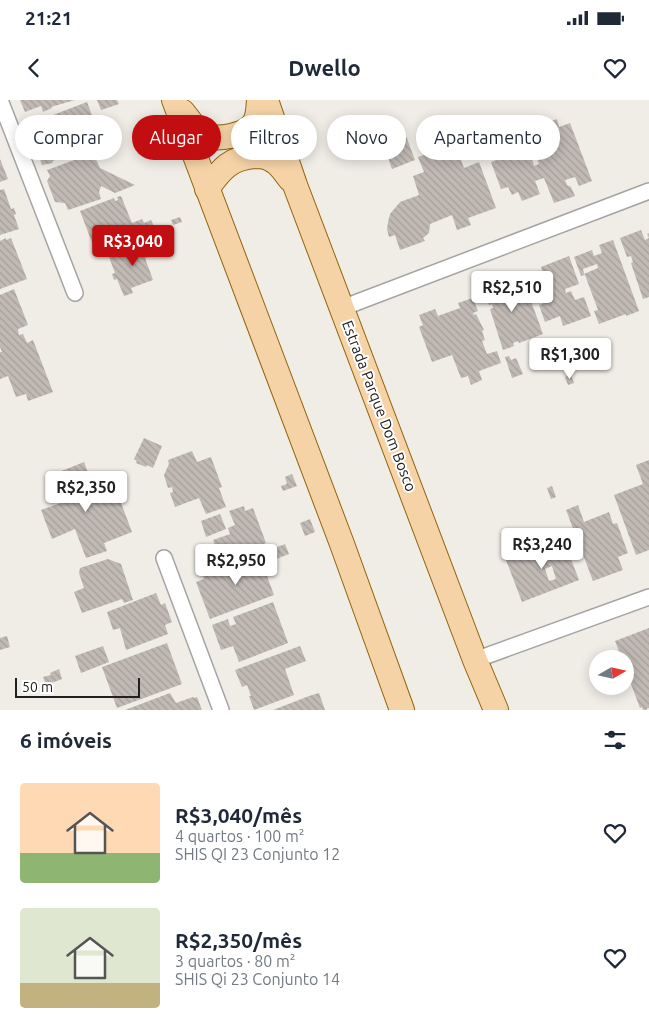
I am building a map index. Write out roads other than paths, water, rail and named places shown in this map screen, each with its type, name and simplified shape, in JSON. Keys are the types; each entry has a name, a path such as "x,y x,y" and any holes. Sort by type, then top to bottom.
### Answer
{"main road":[{"path":"174,100 197,129 207,136 220,138 236,135 252,127 258,116 259,100"},
{"path":"174,100 342,544 402,710"},
{"name":"Estrada Parque Dom Bosco","path":"266,100 295,184 475,660 496,710"},
{"path":"207,189 220,171 230,163 245,157 262,156 275,162 295,184"}],"street":[{"path":"0,100 74,293"},
{"path":"342,308 649,191"},
{"path":"164,558 221,710"},
{"path":"475,660 649,597"}]}
